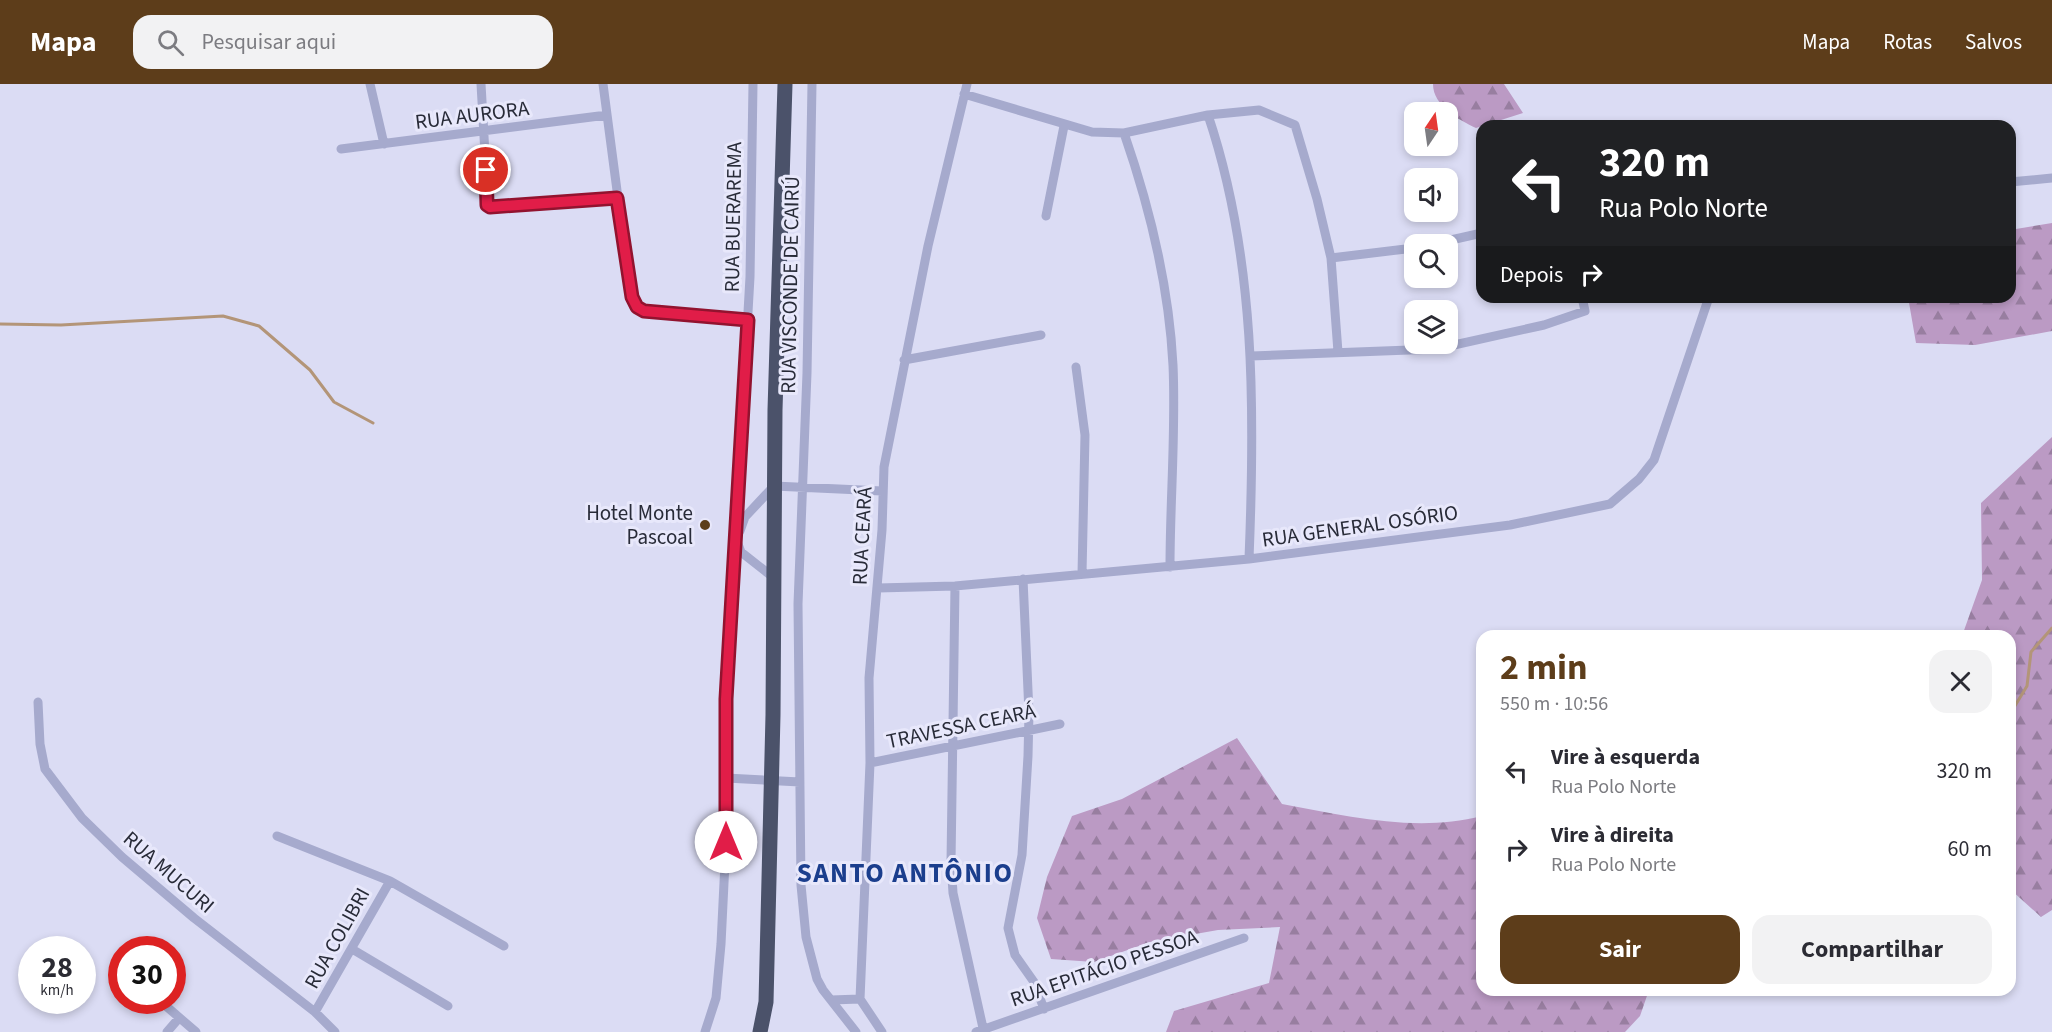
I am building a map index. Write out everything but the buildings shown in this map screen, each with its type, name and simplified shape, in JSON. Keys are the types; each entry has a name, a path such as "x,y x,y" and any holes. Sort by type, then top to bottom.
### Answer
{"highway":[{"path":"760,1032 766,1002 774,486 785,84"},
{"path":"766,1002 772,1032"}],"street":[{"path":"370,84 384,144"},
{"path":"481,84 487,205 492,207 617,198"},
{"path":"603,84 632,297 637,307 644,311 748,320"},
{"name":"RUA BUERAREMA","path":"705,1032 712,1015 719,983 726,842 726,699 737,541 748,320 753,84"},
{"name":"RUA VISCONDE DE CAIRÚ","path":"800,782 798,604 807,373 812,84"},
{"name":"RUA CEARÁ","path":"860,999 870,763 869,678 878,588 882,491 889,434 904,360 967,84"},
{"path":"964,94 1064,126 1092,132 1124,133 1208,115 1259,110 1295,125 1317,199 1331,258 1338,352"},
{"name":"RUA AURORA","path":"341,149 607,115"},
{"path":"1208,115 1220,151 1230,196 1245,288 1251,356 1254,452 1249,559"},
{"path":"1046,216 1064,126"},
{"path":"1124,133 1148,206 1169,323 1174,410 1170,567"},
{"path":"2016,181 2052,178"},
{"path":"1458,238 1476,234"},
{"path":"1331,258 1404,249"},
{"path":"1251,356 1436,349 1544,325 1585,310 1583,303"},
{"name":"RUA GENERAL OSÓRIO","path":"878,588 955,586 1249,559 1510,525 1610,504 1639,479 1654,460 1707,303"},
{"path":"904,360 1041,335"},
{"path":"1076,367 1085,435 1082,574"},
{"path":"774,578 741,552 737,541 746,517 774,486 882,491"},
{"path":"1023,579 1029,731 1022,855 1008,927 1015,955 1029,974 1044,1009"},
{"path":"955,586 952,746 953,893 980,1030"},
{"name":"RUA MUCURI","path":"38,702 40,744 45,770 82,818 122,857 194,918 315,1012 335,1032"},
{"name":"TRAVESSA CEARÁ","path":"870,763 1060,724"},
{"path":"726,778 800,782 801,885 806,937 817,979 856,1032"},
{"name":"RUA COLIBRI","path":"277,836 390,881 504,946"},
{"name":"RUA COLIBRI","path":"315,1012 390,881"},
{"name":"RUA EPITÁCIO PESSOA","path":"980,1030 1244,938"},
{"path":"352,949 448,1006"},
{"path":"831,1000 860,999 882,1032"},
{"path":"175,1014 196,1032"},
{"path":"167,1032 179,1018"}],"green space":[{"path":"1433,84 1504,84 1523,113 1501,120 1476,120 1476,128 1458,118 1458,102 1440,102"},
{"path":"2052,223 2052,331 1975,345 1916,343 1909,303 2016,303 2016,229"},
{"path":"2052,437 2052,910 2041,917 2016,894 2016,630 1964,630 1982,580 1981,503"},
{"path":"1237,738 1282,804 1356,818 1407,823 1457,821 1476,817 1476,996 1647,996 1640,1016 1625,1032 1166,1032 1174,1011 1269,983 1280,927 1218,930 1150,942 1094,962 1051,959 1037,918 1047,877 1072,816 1122,799"}],"waterway":[{"path":"0,324 61,325 223,316 259,326 310,370 334,402 373,423"},
{"path":"2016,704 2027,686 2031,652 2052,628"}],"place":[{"name":"Hotel Monte Pascoal","path":"705,525"}],"district":[{"name":"SANTO ANTÔNIO","path":"905,873"}],"route":[{"path":"486,170 487,205 490,207 617,198 632,297 637,307 644,311 748,320 734,600 726,699 726,842"}]}
